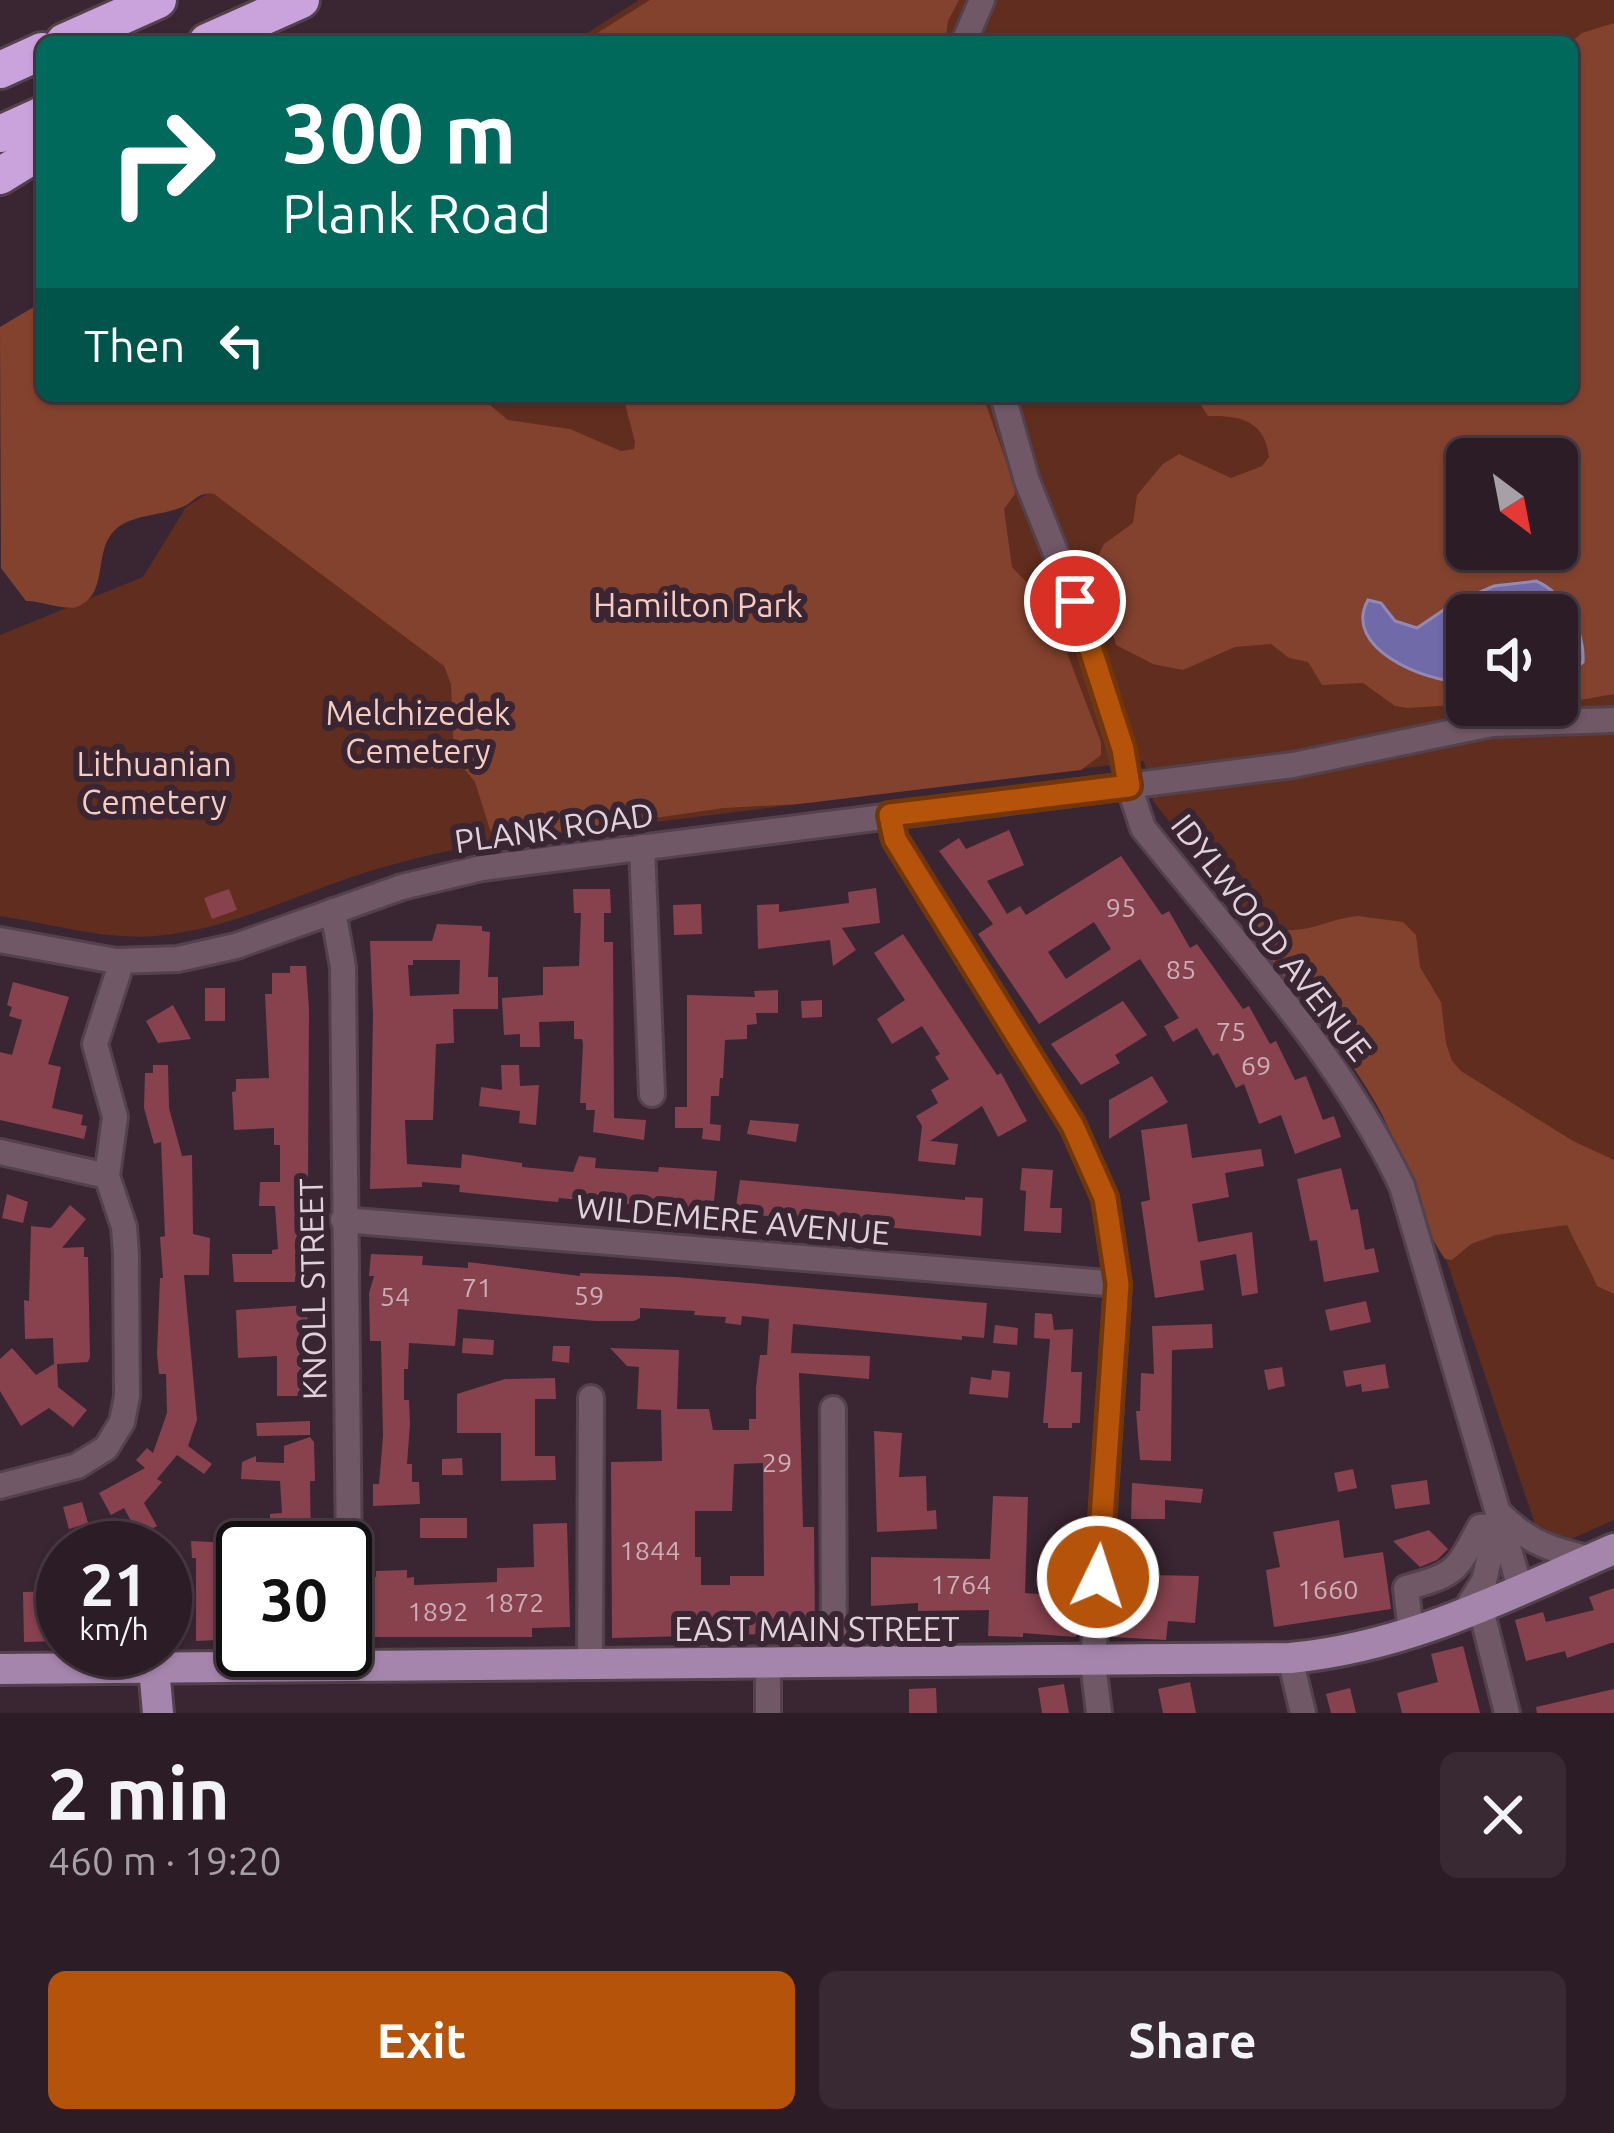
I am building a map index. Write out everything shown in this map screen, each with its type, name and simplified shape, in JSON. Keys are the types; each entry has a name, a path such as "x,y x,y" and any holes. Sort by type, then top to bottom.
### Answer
{"highway":[{"path":"77,36 158,0"},
{"path":"220,36 290,5"},
{"path":"254,36 290,5"},
{"path":"0,70 36,55"},
{"path":"0,134 36,118"},
{"path":"0,176 36,155"}],"main road":[{"name":"EAST MAIN STREET","path":"372,1666 1290,1658 1346,1651 1412,1634 1603,1554"},
{"name":"EAST MAIN STREET","path":"0,1669 36,1669"},
{"path":"155,1677 158,1713"}],"street":[{"path":"967,36 982,0"},
{"name":"IDYLWOOD AVENUE","path":"1005,402 1028,482 1075,601 1143,828 1343,1079 1402,1186 1521,1592"},
{"name":"PLANK ROAD","path":"0,940 122,961 178,959 219,951 456,873 1321,761 1492,724 1614,720"},
{"path":"890,815 895,839 1091,1159 1105,1198 1118,1284 1093,1663 1099,1713"},
{"path":"642,847 652,1094"},
{"name":"KNOLL STREET","path":"333,911 343,967 348,1521"},
{"path":"0,1486 77,1466 106,1448 122,1423 127,1396 126,1254 124,1227 106,1176 115,1117 95,1044 122,961"},
{"path":"0,1152 106,1176"},
{"name":"WILDEMERE AVENUE","path":"343,1220 1118,1284"},
{"path":"590,1398 590,1665"},
{"path":"833,1409 834,1664"},
{"path":"1412,1634 1406,1588 1446,1577 1460,1563 1480,1526 1498,1519 1545,1549 1603,1554"},
{"name":"IDYLWOOD AVENUE","path":"1471,1613 1489,1564 1498,1519"},
{"path":"1460,1563 1489,1564"},
{"path":"1471,1613 1508,1713"},
{"path":"1290,1658 1303,1713"},
{"path":"768,1664 768,1713"}],"green space":[{"name":"Hamilton Park","path":"639,0 1614,0 1614,1520 1544,1551 1408,1146 1323,1016 1153,801 1144,761 487,843 385,867 182,933 116,936 0,916 0,635 143,577 186,507 231,479 148,402 1578,402 1578,36 582,36"},
{"path":"650,0 959,0 946,36 593,36"},
{"path":"1614,23 1614,694 1578,700 1578,594 1556,594 1529,580 1505,583 1480,594 1446,594 1446,609 1417,628 1395,621 1381,603 1366,602 1364,618 1372,642 1404,666 1446,681 1446,706 1407,708 1395,706 1363,683 1322,685 1308,662 1289,658 1271,644 1235,647 1183,670 1153,664 1116,645 1094,565 1104,544 1133,523 1137,495 1163,464 1179,454 1231,478 1262,466 1269,457 1257,428 1241,419 1208,416 1199,402 1578,402 1578,36"},
{"path":"36,306 36,402 486,402 508,420 570,429 621,451 634,449 635,442 625,402 985,402 1014,484 1015,494 1004,509 1012,567 1049,606 1101,742 1101,755 1081,770 799,804 724,808 503,840 490,830 475,782 454,756 451,684 444,666 214,494 120,526 107,541 94,592 79,606 26,601 1,568 0,327"},
{"path":"1358,916 1403,922 1416,935 1420,967 1441,1002 1446,1043 1461,1071 1573,1141 1614,1160 1614,1294 1597,1286 1567,1225 1496,1235 1471,1244 1452,1260 1445,1259 1425,1223 1378,1107 1333,1040 1250,934 1260,918 1284,930 1296,930"}],"shaded area":[{"path":"1536,581 1555,594 1475,594 1494,586"},
{"path":"1368,600 1381,603 1395,621 1417,628 1446,608 1446,680 1409,669 1376,647 1366,633 1363,617"},
{"path":"1578,633 1583,650 1578,666"}],"building":[{"path":"1009,830 1024,865 987,881 1007,914 1020,906 1026,915 1121,856 1162,915 1169,911 1190,948 1197,944 1243,1009 1249,1006 1270,1044 1276,1041 1295,1080 1306,1076 1323,1120 1334,1116 1341,1137 1295,1154 1281,1115 1259,1124 1244,1084 1236,1088 1218,1053 1213,1056 1197,1028 1173,1042 1164,1026 1179,1018 1140,959 1039,1024 978,934 993,924 939,851 959,838 966,849","holes":["1094,922 1111,949 1066,979 1048,952"]},
{"path":"876,888 880,923 842,928 856,950 833,966 830,940 758,949 757,905 779,904 779,912 849,903 848,892"},
{"path":"229,889 237,910 212,919 204,898"},
{"path":"573,889 610,889 611,913 604,913 604,942 613,942 614,1118 646,1120 644,1140 593,1132 595,1110 586,1110 586,1103 580,1103 583,1044 582,1039 574,1039 574,1021 539,1022 540,1047 520,1047 520,1034 504,1035 502,998 543,995 543,967 579,966 581,913 574,913"},
{"path":"701,904 702,934 674,935 673,905"},
{"path":"437,924 482,926 482,931 490,932 488,977 498,977 498,1009 453,1009 454,1043 436,1044 433,1120 405,1120 407,1164 461,1168 462,1154 573,1172 579,1156 596,1158 595,1168 717,1171 713,1212 536,1200 459,1192 460,1185 422,1182 422,1187 370,1189 370,941 432,941","holes":["413,960 460,960 459,994 410,996 408,965"]},
{"path":"903,934 997,1075 1001,1073 1027,1121 998,1137 982,1106 930,1141 958,1144 955,1165 918,1161 922,1126 916,1116 938,1103 931,1090 949,1079 935,1057 940,1054 922,1026 892,1044 877,1019 905,1000 874,953"},
{"path":"290,966 306,966 309,1009 308,1181 303,1181 306,1282 234,1282 232,1254 272,1254 278,1249 275,1206 259,1206 260,1182 280,1182 280,1145 274,1145 274,1128 234,1130 232,1092 236,1079 269,1078 265,994 272,994 272,973 290,973"},
{"path":"13,982 69,997 48,1064 61,1067 52,1108 83,1115 84,1139 0,1120 0,1052 12,1055 22,1020 9,1016"},
{"path":"205,988 225,988 225,1021 205,1021"},
{"path":"778,990 778,1013 756,1013 757,1024 747,1025 747,1039 725,1040 719,1096 711,1096 710,1124 721,1125 720,1141 702,1139 703,1128 675,1128 675,1107 687,1107 687,995 755,997 754,991"},
{"path":"822,1000 822,1017 802,1018 801,1001"},
{"path":"1123,1001 1147,1035 1115,1055 1120,1063 1081,1085 1051,1044"},
{"path":"173,1005 191,1039 158,1043 146,1021"},
{"path":"153,1065 168,1065 169,1108 182,1156 192,1155 193,1234 210,1238 209,1275 184,1275 197,1420 188,1446 212,1464 204,1474 177,1455 144,1503 154,1521 131,1521 124,1508 111,1515 99,1493 145,1468 136,1460 147,1448 153,1453 167,1413 166,1374 159,1374 157,1354 163,1278 160,1237 165,1236 161,1142 154,1144 144,1108 145,1073 153,1073"},
{"path":"501,1065 519,1065 520,1086 539,1085 536,1125 519,1123 520,1111 479,1106 481,1087 502,1090"},
{"path":"1152,1076 1168,1102 1109,1139 1109,1100"},
{"path":"750,1120 799,1124 796,1142 747,1134"},
{"path":"1187,1124 1192,1158 1261,1149 1264,1166 1225,1173 1229,1197 1192,1204 1198,1242 1252,1232 1258,1293 1242,1296 1236,1254 1200,1261 1204,1290 1155,1298 1141,1202 1150,1200 1141,1130"},
{"path":"1022,1168 1053,1170 1050,1208 1062,1208 1061,1233 1024,1231"},
{"path":"1341,1168 1351,1210 1358,1209 1365,1250 1374,1248 1379,1272 1324,1282 1317,1240 1310,1241 1297,1179"},
{"path":"740,1180 983,1198 981,1236 735,1213"},
{"path":"7,1194 28,1202 23,1223 2,1218"},
{"path":"70,1205 86,1219 62,1248 84,1247 84,1257 88,1257 90,1357 88,1362 57,1364 58,1387 87,1410 73,1427 49,1408 21,1426 0,1391 0,1359 12,1348 36,1375 54,1364 53,1338 25,1339 31,1226 51,1228"},
{"path":"371,1254 423,1256 422,1265 468,1268 468,1262 580,1276 676,1277 987,1303 984,1338 962,1336 962,1340 793,1324 791,1353 870,1356 869,1379 799,1373 803,1527 814,1527 815,1627 807,1633 612,1638 611,1462 662,1461 661,1410 637,1409 639,1367 627,1366 610,1348 679,1350 677,1409 709,1409 713,1430 749,1430 749,1419 756,1419 760,1355 767,1355 769,1319 742,1316 741,1325 725,1323 726,1317 694,1315 695,1311 640,1308 640,1318 634,1321 595,1321 458,1309 455,1346 409,1343 408,1369 404,1369 410,1424 407,1464 412,1464 412,1482 419,1482 420,1504 373,1506 383,1436 381,1341 370,1341 369,1293 374,1276 369,1276","holes":["763,1463 764,1576 730,1576 730,1585 701,1585 701,1557 695,1557 695,1511 732,1511 734,1464"]},
{"path":"1366,1301 1371,1322 1330,1331 1325,1310"},
{"path":"306,1305 310,1339 307,1396 277,1396 277,1356 238,1358 236,1310"},
{"path":"1035,1313 1052,1314 1054,1330 1073,1329 1071,1372 1082,1372 1080,1423 1072,1423 1072,1428 1048,1428 1043,1423 1050,1339 1034,1338"},
{"path":"1212,1324 1213,1348 1172,1350 1171,1461 1140,1460 1136,1411 1140,1411 1141,1373 1154,1374 1152,1326"},
{"path":"995,1325 1018,1328 1017,1345 993,1343"},
{"path":"463,1338 494,1340 493,1355 462,1353"},
{"path":"553,1346 570,1346 569,1363 552,1361"},
{"path":"1385,1364 1389,1388 1362,1392 1361,1384 1346,1387 1343,1371"},
{"path":"1282,1367 1285,1386 1268,1390 1264,1370"},
{"path":"992,1370 1010,1372 1008,1398 969,1394 971,1377 991,1380"},
{"path":"555,1378 556,1399 535,1399 535,1456 555,1456 556,1480 501,1481 501,1433 457,1433 457,1394 505,1379"},
{"path":"310,1421 310,1435 257,1436 256,1423"},
{"path":"874,1431 902,1433 899,1477 926,1476 927,1511 936,1510 937,1529 877,1532"},
{"path":"310,1437 314,1442 311,1521 270,1521 270,1514 282,1513 280,1481 241,1479 242,1462 256,1456 256,1462 284,1463 284,1446"},
{"path":"462,1458 463,1475 442,1475 442,1459"},
{"path":"1353,1469 1357,1488 1338,1492 1334,1473"},
{"path":"1427,1480 1430,1504 1395,1509 1391,1485"},
{"path":"1132,1483 1203,1489 1201,1503 1165,1500 1165,1519 1131,1519"},
{"path":"993,1496 1028,1497 1025,1593 1079,1597 1076,1637 988,1636 989,1610 918,1611 918,1603 871,1606 871,1557 990,1559"},
{"path":"82,1502 87,1521 67,1521 63,1507"},
{"path":"420,1518 467,1518 467,1538 420,1538"},
{"path":"1339,1520 1344,1558 1383,1552 1391,1609 1274,1627 1266,1570 1280,1567 1273,1532"},
{"path":"567,1523 570,1627 532,1628 532,1637 372,1637 372,1577 376,1571 407,1570 414,1585 497,1582 497,1568 534,1567 533,1524"},
{"path":"1429,1530 1448,1549 1420,1567 1393,1541"},
{"path":"192,1541 216,1542 216,1640 196,1641 196,1558 192,1558"},
{"path":"1148,1575 1199,1576 1195,1623 1168,1621 1166,1640 1113,1637 1114,1597 1146,1599"},
{"path":"1614,1588 1614,1642 1567,1658 1565,1651 1526,1661 1515,1620 1543,1612 1546,1622 1594,1610 1589,1597"},
{"path":"23,1592 36,1592 36,1642 24,1642"},
{"path":"1463,1646 1480,1713 1402,1713 1397,1693 1438,1682 1431,1654"},
{"path":"1190,1682 1196,1713 1163,1713 1158,1689"},
{"path":"1064,1684 1069,1713 1042,1713 1038,1688"},
{"path":"936,1688 937,1713 909,1713 909,1689"},
{"path":"1350,1688 1356,1713 1331,1713 1326,1694"},
{"path":"1614,1689 1614,1713 1537,1713 1536,1707"}],"route":[{"path":"1075,601 1123,749 1129,786 890,815 895,839 1073,1126 1105,1198 1118,1284 1098,1577"}],"park label":[{"name":"Melchizedek Cemetery","path":"418,731"},
{"name":"Lithuanian Cemetery","path":"154,782"}]}
